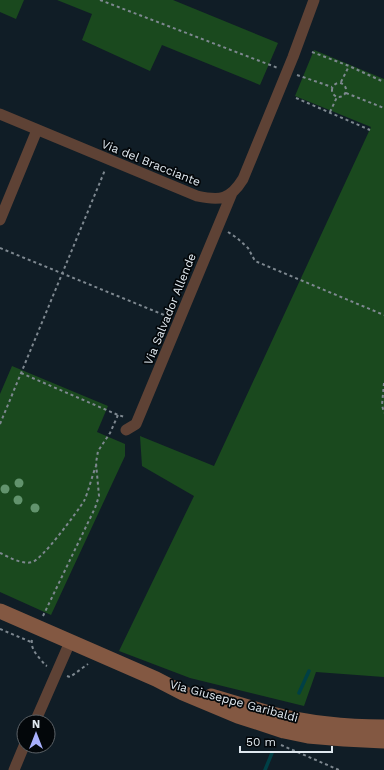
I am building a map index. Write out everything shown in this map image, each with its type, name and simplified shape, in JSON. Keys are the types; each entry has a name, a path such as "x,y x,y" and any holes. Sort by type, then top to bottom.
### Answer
{"street":[{"path":"232,194 243,178 287,71 314,0"},
{"name":"Via del Bracciante","path":"0,114 197,196 215,200 232,194"},
{"path":"0,220 37,130"},
{"name":"Via Salvador Allende","path":"126,430 136,424 232,194"},
{"name":"Via Giuseppe Garibaldi","path":"0,611 238,716 284,731 308,736 384,741"},
{"path":"38,714 70,642"},
{"name":"Via Giuseppe Garibaldi","path":"156,679 273,714 301,720 364,727 384,727"},
{"path":"14,770 21,754"}],"path":[{"path":"100,0 332,87"},
{"path":"312,52 384,82"},
{"path":"341,82 348,66"},
{"path":"335,82 341,82 346,87 346,93 343,97 337,97 331,93 332,87 335,82"},
{"path":"346,93 384,108"},
{"path":"330,113 337,97"},
{"path":"296,98 370,130"},
{"path":"0,424 110,160"},
{"path":"238,238 248,248 255,261 384,315"},
{"path":"0,248 179,321"},
{"path":"0,553 24,563 33,562 42,556 62,532 84,501 96,465 98,451 110,433 118,415 21,373"},
{"path":"384,383 382,405 384,413"},
{"path":"37,628 95,508 99,496 96,465"},
{"path":"0,628 31,642"}],"green space":[{"path":"0,0 24,0 16,19 0,12"},
{"path":"57,0 173,0 278,43 260,85 162,45 150,71 82,40 92,14"},
{"path":"314,50 384,79 384,677 316,672 304,706 190,678 119,651 194,496 142,466 140,436 214,466 371,127 295,96"},
{"path":"12,366 108,406 97,432 125,444 125,456 51,615 0,592 0,394"}],"waterway":[{"path":"299,693 309,671"},
{"path":"265,770 272,753"}]}
